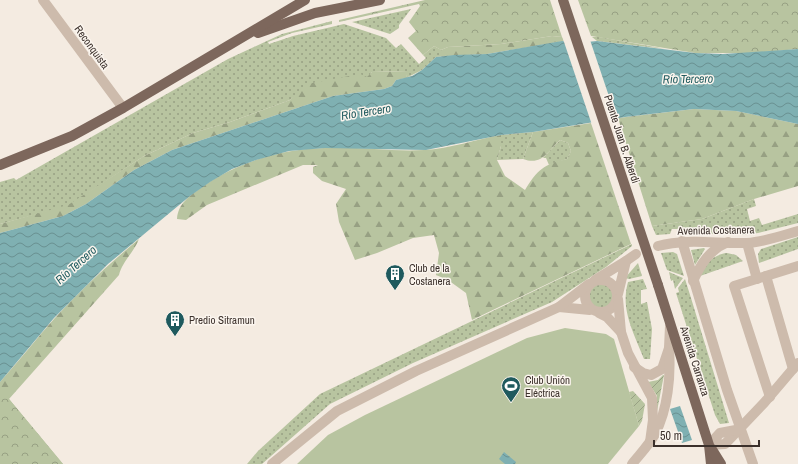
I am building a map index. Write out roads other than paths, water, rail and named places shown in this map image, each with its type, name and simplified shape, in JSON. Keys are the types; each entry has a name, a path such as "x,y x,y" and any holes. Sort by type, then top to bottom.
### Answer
{"main road":[{"path":"0,165 72,136 123,108 305,0"},
{"name":"Puente Juan B. Alberdi","path":"563,0 658,285"},
{"path":"217,53 284,23 322,11 371,1"},
{"name":"Avenida Carranza","path":"658,285 709,445 712,464"},
{"name":"Avenida Carranza","path":"709,445 721,464"}],"street":[{"name":"Reconquista","path":"43,0 123,108"},
{"name":"Avenida Costanera","path":"658,246 682,241 747,243 798,232"},
{"path":"682,241 693,281 753,464"},
{"path":"693,281 708,255 718,246 728,242"},
{"path":"709,445 720,433 741,428 796,366 747,243"},
{"path":"272,464 337,411 416,371 559,307 591,282 626,262 636,254"},
{"path":"595,312 611,310 618,296 626,262"},
{"path":"770,397 734,286 797,269"},
{"path":"591,282 609,281 618,296 621,332 634,367 652,398 653,420 650,442"},
{"path":"591,282 584,297 595,312"},
{"path":"559,307 595,312 607,317 621,332"},
{"path":"632,464 650,442 658,426 663,410 670,368 670,324"},
{"path":"634,367 647,374 657,373 662,369 666,361 669,348"}],"water":[{"name":"Río Tercero","path":"562,41 576,43 597,41 695,53 723,54 798,49 798,124 736,111 694,109 625,117 533,132 501,135 426,150 325,148 289,151 256,160 232,169 190,196 108,264 54,318 0,382 0,233 63,216 86,204 134,170 172,150 333,96 384,89 392,86 396,80 412,76 422,70 436,57 487,54"},
{"path":"680,406 692,440 682,443 670,409"},
{"path":"504,452 516,462 515,464 505,464 499,459"}],"place":[{"name":"Club de la Costanera","path":"395,291"},
{"name":"Predio Sitramun","path":"175,337"},
{"name":"Club Unión Eléctrica","path":"511,403"}]}
